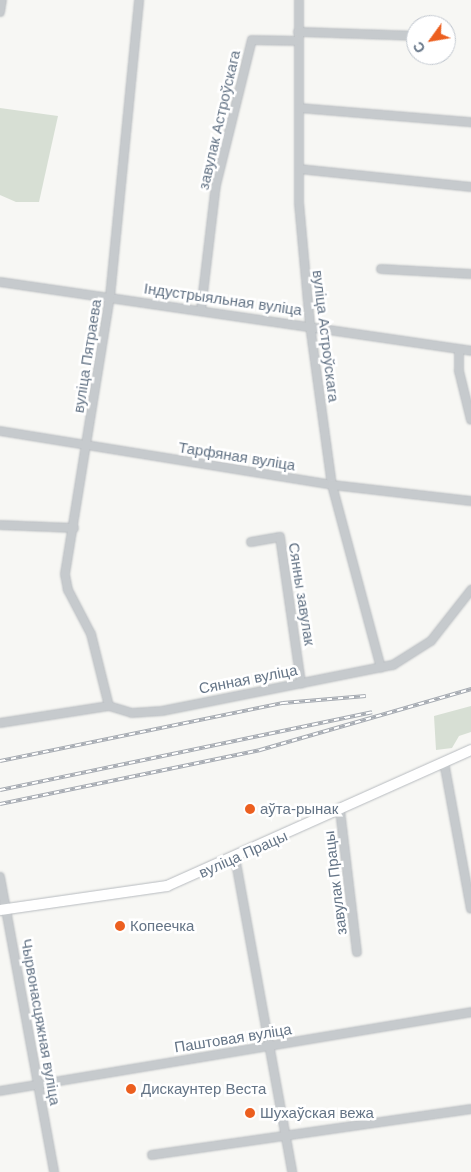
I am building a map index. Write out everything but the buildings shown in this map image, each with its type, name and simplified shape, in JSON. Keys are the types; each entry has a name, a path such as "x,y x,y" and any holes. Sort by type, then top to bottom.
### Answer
{"main road":[{"name":"вуліца Працы","path":"3,910 167,886 471,750"}],"street":[{"path":"0,12 2,0"},
{"name":"вуліца Пятраева","path":"110,706 92,634 68,590 66,574 110,297 139,0"},
{"name":"вуліца Астроўскага","path":"299,0 297,41 299,169 310,325 332,485 381,668"},
{"path":"298,32 406,36"},
{"name":"завулак Астроўскага","path":"201,310 216,185 252,40 297,41"},
{"path":"298,108 471,122"},
{"path":"299,169 471,187"},
{"path":"382,269 471,274"},
{"name":"Індустрыяльная вуліца","path":"0,282 310,325 471,351"},
{"path":"459,349 459,371 471,420"},
{"name":"Тарфяная вуліца","path":"0,431 332,485 471,501"},
{"path":"0,525 74,528"},
{"name":"Сянны завулак","path":"251,542 280,537 301,683"},
{"name":"Сянная вуліца","path":"0,723 110,706 132,713 162,711 381,668 409,657 431,640 471,590"},
{"path":"444,762 471,908"},
{"name":"завулак Працы","path":"340,810 357,952"},
{"path":"235,857 292,1172"},
{"name":"Чырвонасцяжная вуліца","path":"0,877 3,910 54,1172"},
{"name":"Паштовая вуліца","path":"0,1092 38,1084 471,1012"},
{"path":"152,1155 471,1109"}],"shaded area":[{"path":"0,108 58,116 39,202 16,202 0,195"},
{"path":"471,706 471,732 459,736 452,748 436,750 434,716"}],"railway":[{"path":"0,804 260,750 471,689"},
{"path":"0,761 283,703 366,696"},
{"path":"0,790 372,712"}],"place":[{"name":"аўта-рынак","path":"250,809"},
{"name":"Копеечка","path":"120,926"},
{"name":"Дискаунтер Веста","path":"131,1089"},
{"name":"Шухаўская вежа","path":"250,1113"}]}
